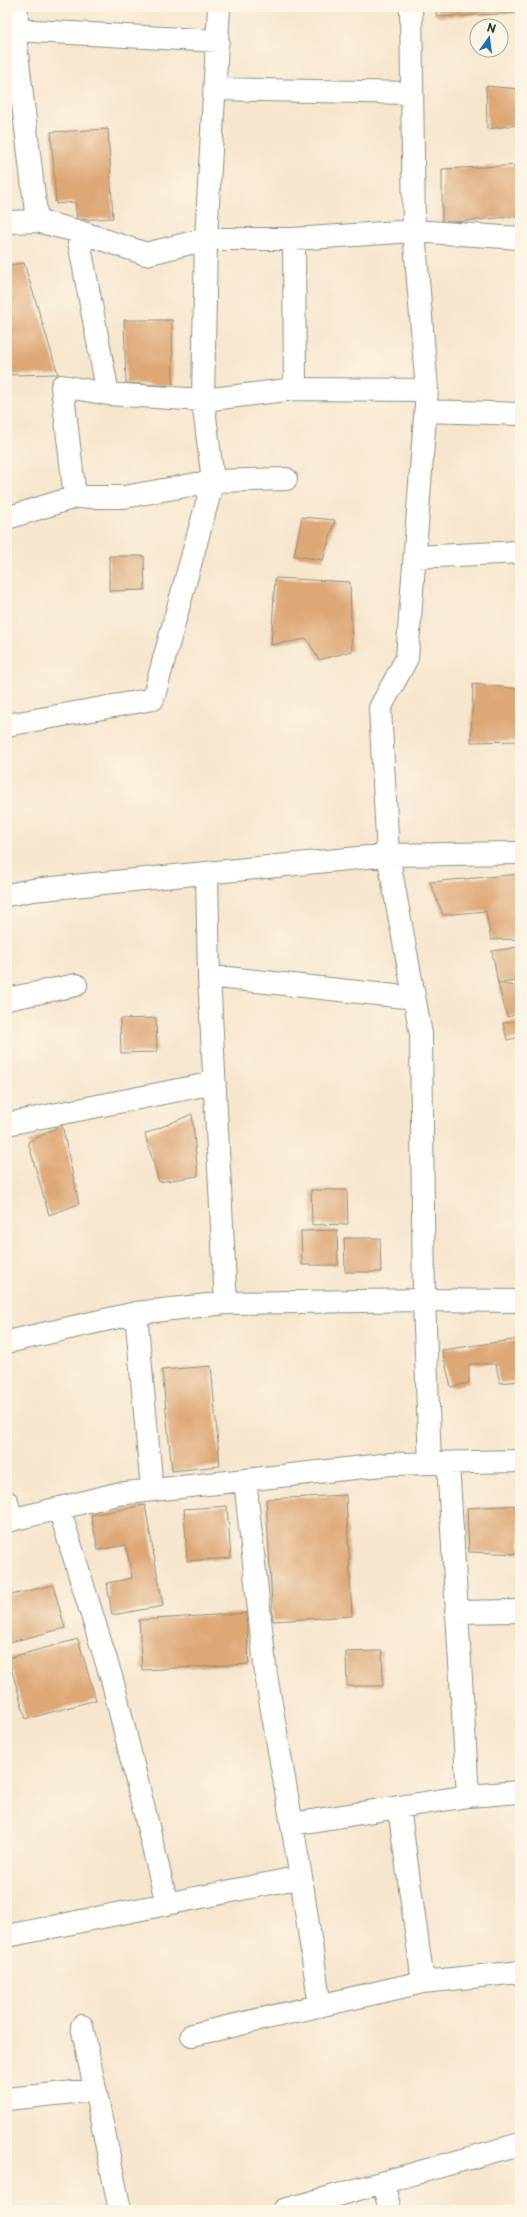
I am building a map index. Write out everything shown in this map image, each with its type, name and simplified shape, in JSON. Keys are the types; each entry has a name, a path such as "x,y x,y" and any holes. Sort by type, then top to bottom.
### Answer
{"street":[{"path":"17,7 13,40 37,220"},
{"path":"7,725 152,699 213,481 203,400 206,239 219,7"},
{"path":"410,7 414,231 427,390 407,658 380,708 388,855 421,1034 424,1300 439,1463 456,1612 468,1796"},
{"path":"13,40 218,41"},
{"path":"215,89 411,93"},
{"path":"7,222 37,220 77,231 146,254 206,239 294,239 414,231 520,238"},
{"path":"77,231 108,394"},
{"path":"294,239 295,389"},
{"path":"76,497 62,386 108,394 203,400 295,389 427,390"},
{"path":"426,411 520,414"},
{"path":"7,518 76,497 124,497 213,481 286,479"},
{"path":"415,558 520,552"},
{"path":"7,895 33,890 388,855 520,853"},
{"path":"207,874 209,976 226,1303"},
{"path":"209,976 414,998"},
{"path":"7,999 76,985"},
{"path":"7,1124 214,1083"},
{"path":"7,1342 136,1313 226,1303 424,1300 520,1301"},
{"path":"136,1313 152,1490"},
{"path":"9,1514 59,1508 117,1494 391,1464 520,1461"},
{"path":"245,1480 266,1675 292,1824 320,2006"},
{"path":"59,1508 113,1683 167,1904"},
{"path":"456,1612 520,1611"},
{"path":"292,1824 468,1796 520,1792"},
{"path":"399,1808 423,1982"},
{"path":"7,1936 300,1877"},
{"path":"192,2035 423,1982 520,1972"},
{"path":"82,2026 120,2210"},
{"path":"7,2100 94,2090"},
{"path":"284,2210 313,2207 383,2183 520,2144"},
{"path":"383,2183 390,2210"}],"building":[{"path":"437,7 520,7 520,13 436,17"},
{"path":"486,86 519,89 520,96 517,125 487,129"},
{"path":"108,129 113,218 77,220 75,202 56,204 51,132"},
{"path":"520,165 520,216 442,223 442,169"},
{"path":"24,263 58,374 7,375 7,265"},
{"path":"124,320 172,320 173,386 126,383"},
{"path":"302,517 335,520 323,560 294,556"},
{"path":"109,556 144,556 145,590 109,591"},
{"path":"275,578 350,582 352,651 319,660 307,639 271,645"},
{"path":"473,684 520,689 520,741 471,742"},
{"path":"520,874 520,939 491,940 486,911 443,915 430,882"},
{"path":"519,947 520,981 498,983 492,951"},
{"path":"498,983 520,987 520,1014 507,1017"},
{"path":"156,1018 157,1052 121,1053 120,1019"},
{"path":"520,1020 520,1037 507,1040 503,1023"},
{"path":"192,1114 198,1176 159,1182 145,1134"},
{"path":"62,1125 79,1204 49,1215 28,1142"},
{"path":"311,1190 347,1190 348,1224 312,1225"},
{"path":"337,1230 338,1265 302,1265 301,1231"},
{"path":"344,1238 380,1238 381,1272 345,1272"},
{"path":"520,1339 520,1381 500,1383 496,1364 469,1364 469,1383 451,1387 442,1350"},
{"path":"211,1366 220,1466 172,1471 162,1370"},
{"path":"346,1495 352,1616 273,1621 266,1499"},
{"path":"145,1505 163,1606 112,1615 107,1583 132,1578 126,1545 98,1550 91,1515"},
{"path":"520,1505 520,1554 469,1552 467,1508"},
{"path":"227,1506 231,1558 187,1561 184,1509"},
{"path":"53,1585 65,1628 7,1643 7,1596"},
{"path":"246,1613 249,1664 142,1670 139,1620"},
{"path":"78,1639 96,1700 26,1719 8,1658"},
{"path":"382,1651 383,1686 347,1686 346,1652"}]}
